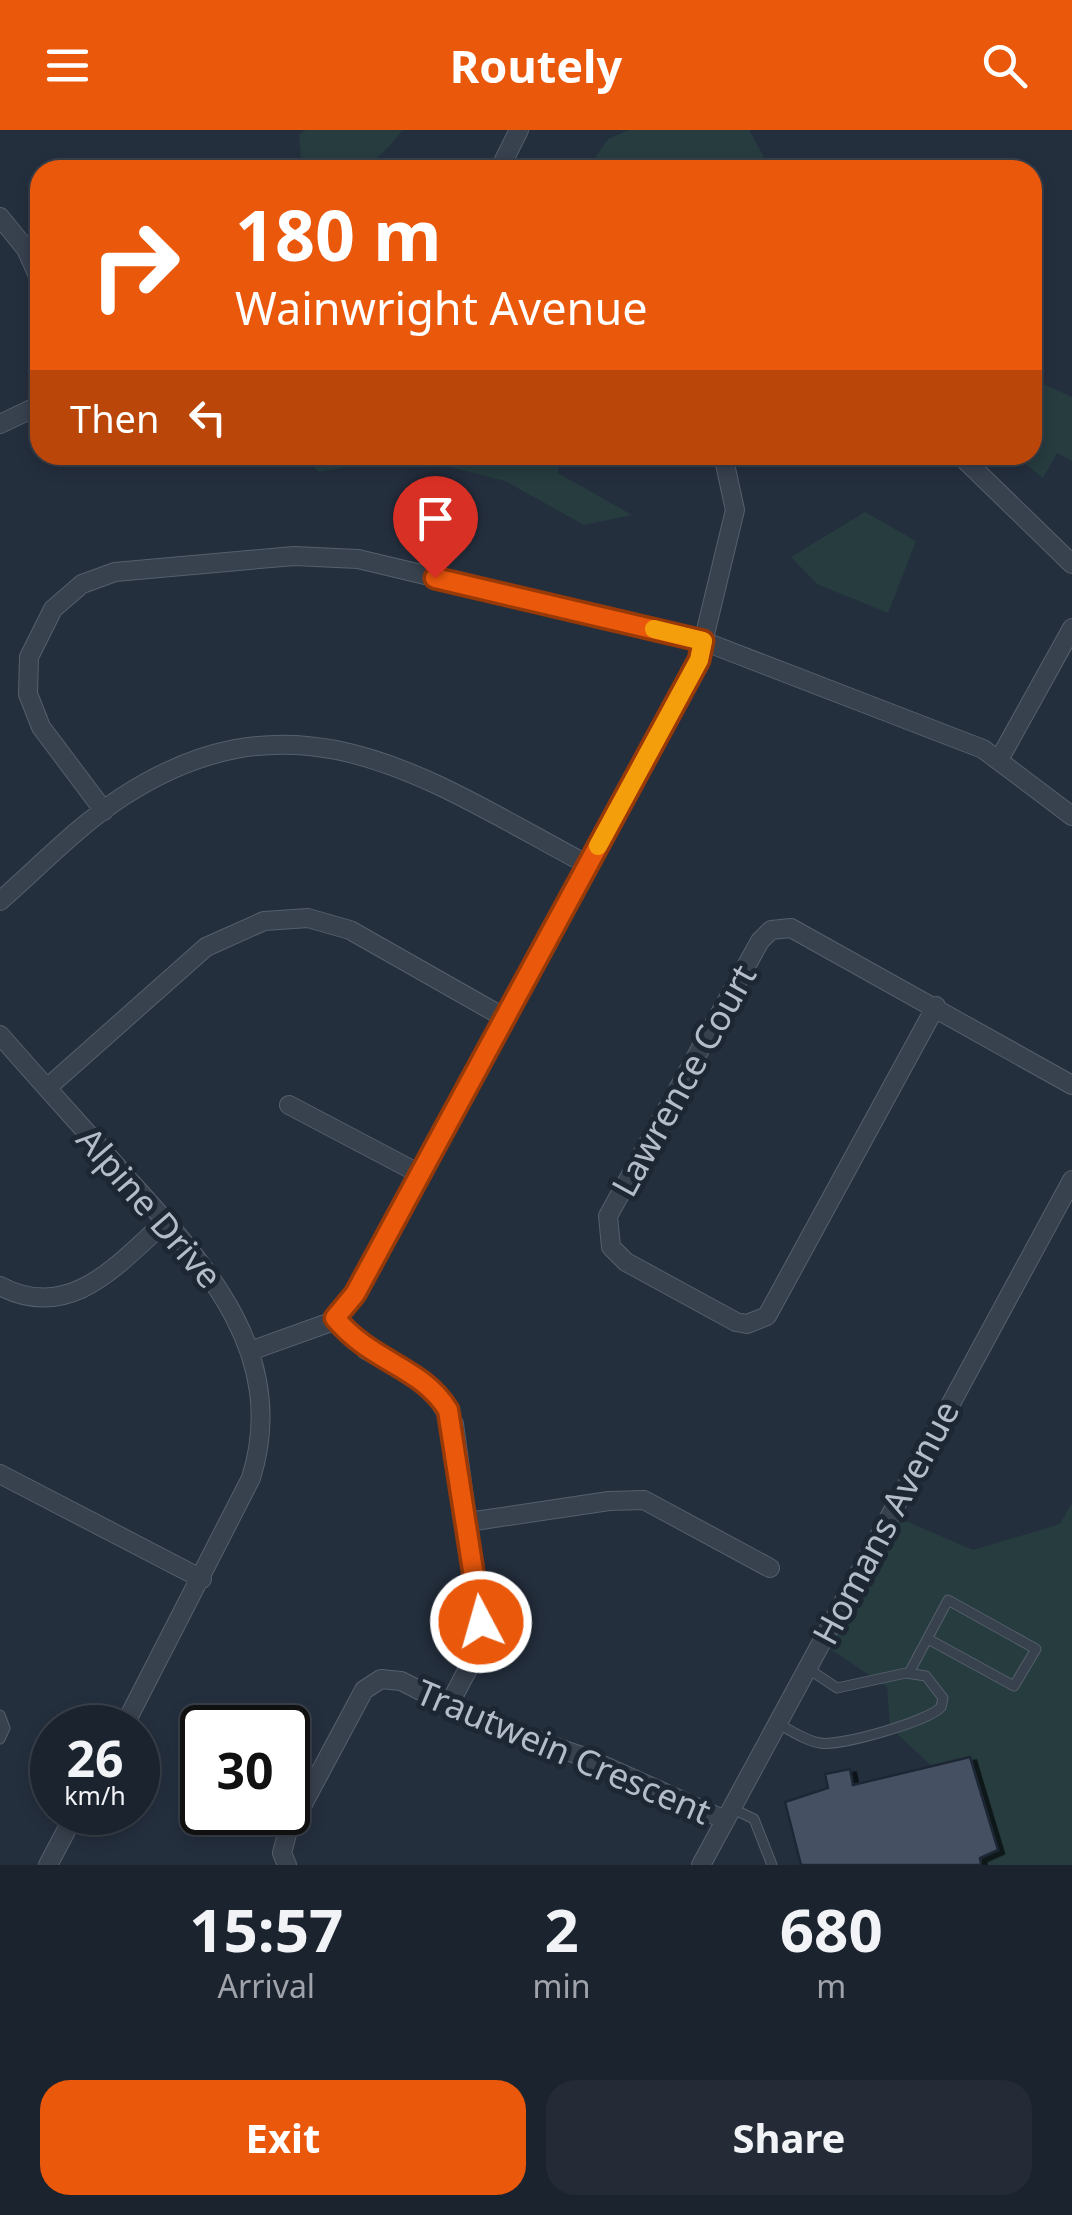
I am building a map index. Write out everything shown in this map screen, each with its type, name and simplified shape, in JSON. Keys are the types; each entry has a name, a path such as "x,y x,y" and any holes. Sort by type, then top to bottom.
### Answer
{"street":[{"path":"504,160 519,130"},
{"path":"0,217 30,258"},
{"path":"0,424 30,410"},
{"path":"250,1350 313,1331 335,1318 355,1294 699,660 735,510 725,465"},
{"path":"970,465 1072,564"},
{"path":"104,811 41,727 27,675 34,640 53,609 66,595 99,576 326,556 358,559 703,641 1000,758 1072,816"},
{"path":"1000,758 1072,628"},
{"path":"0,900 104,811 149,781 212,755 268,745 328,747 414,772 588,865"},
{"path":"47,1088 206,947 264,920 308,918 350,930 505,1018"},
{"name":"Lawrence Court","path":"936,1006 767,1316 747,1324 736,1322 626,1262 611,1247 608,1216 760,941 771,930 790,928 936,1006 1072,1085"},
{"name":"Alpine Drive","path":"0,1035 166,1221 227,1297 250,1350 260,1406 258,1457 202,1580 135,1705"},
{"path":"289,1105 420,1174"},
{"name":"Homans Avenue","path":"701,1865 1072,1180"},
{"path":"0,1286 50,1299 83,1290 166,1221"},
{"path":"335,1318 366,1350 413,1374 440,1396 454,1424 481,1622 472,1661 449,1705"},
{"path":"0,1474 202,1580"},
{"path":"468,1522 609,1500 644,1500 770,1568"},
{"name":"Trautwein Crescent","path":"287,1865 282,1853 287,1834 371,1683 401,1680 449,1705 728,1814"},
{"path":"48,1865 64,1835"}],"lane":[{"path":"910,1674 928,1638 948,1600 1036,1649 1014,1686 928,1638"},
{"path":"777,1723 818,1744 836,1744 936,1713 942,1698 926,1676 910,1674 837,1688 806,1668"},
{"path":"0,1715 5,1728 0,1739"},
{"path":"728,1814 754,1820 771,1860 758,1865"}],"green space":[{"path":"306,130 402,130 373,160 301,160 299,135"},
{"path":"629,130 749,130 766,160 594,160 608,139"},
{"path":"1042,383 1072,397 1072,461 1057,453 1043,478 1027,465 1042,465"},
{"path":"310,465 362,465 319,472"},
{"path":"442,465 558,465 558,473 632,515 584,525 505,481"},
{"path":"865,512 916,541 888,613 817,584 791,557"},
{"path":"1072,1503 1072,1865 967,1865 942,1776 890,1727 887,1687 823,1644 892,1515 973,1550 1060,1524"}],"building":[{"path":"970,1757 998,1850 980,1858 981,1865 801,1865 785,1802 828,1788 825,1774 850,1769 853,1785"}],"slow traffic":[{"path":"598,846 699,660 703,641 654,629"}],"route":[{"path":"435,578 703,641 699,660 355,1294 335,1318 366,1350 428,1384 448,1410 454,1424 481,1622"}]}
